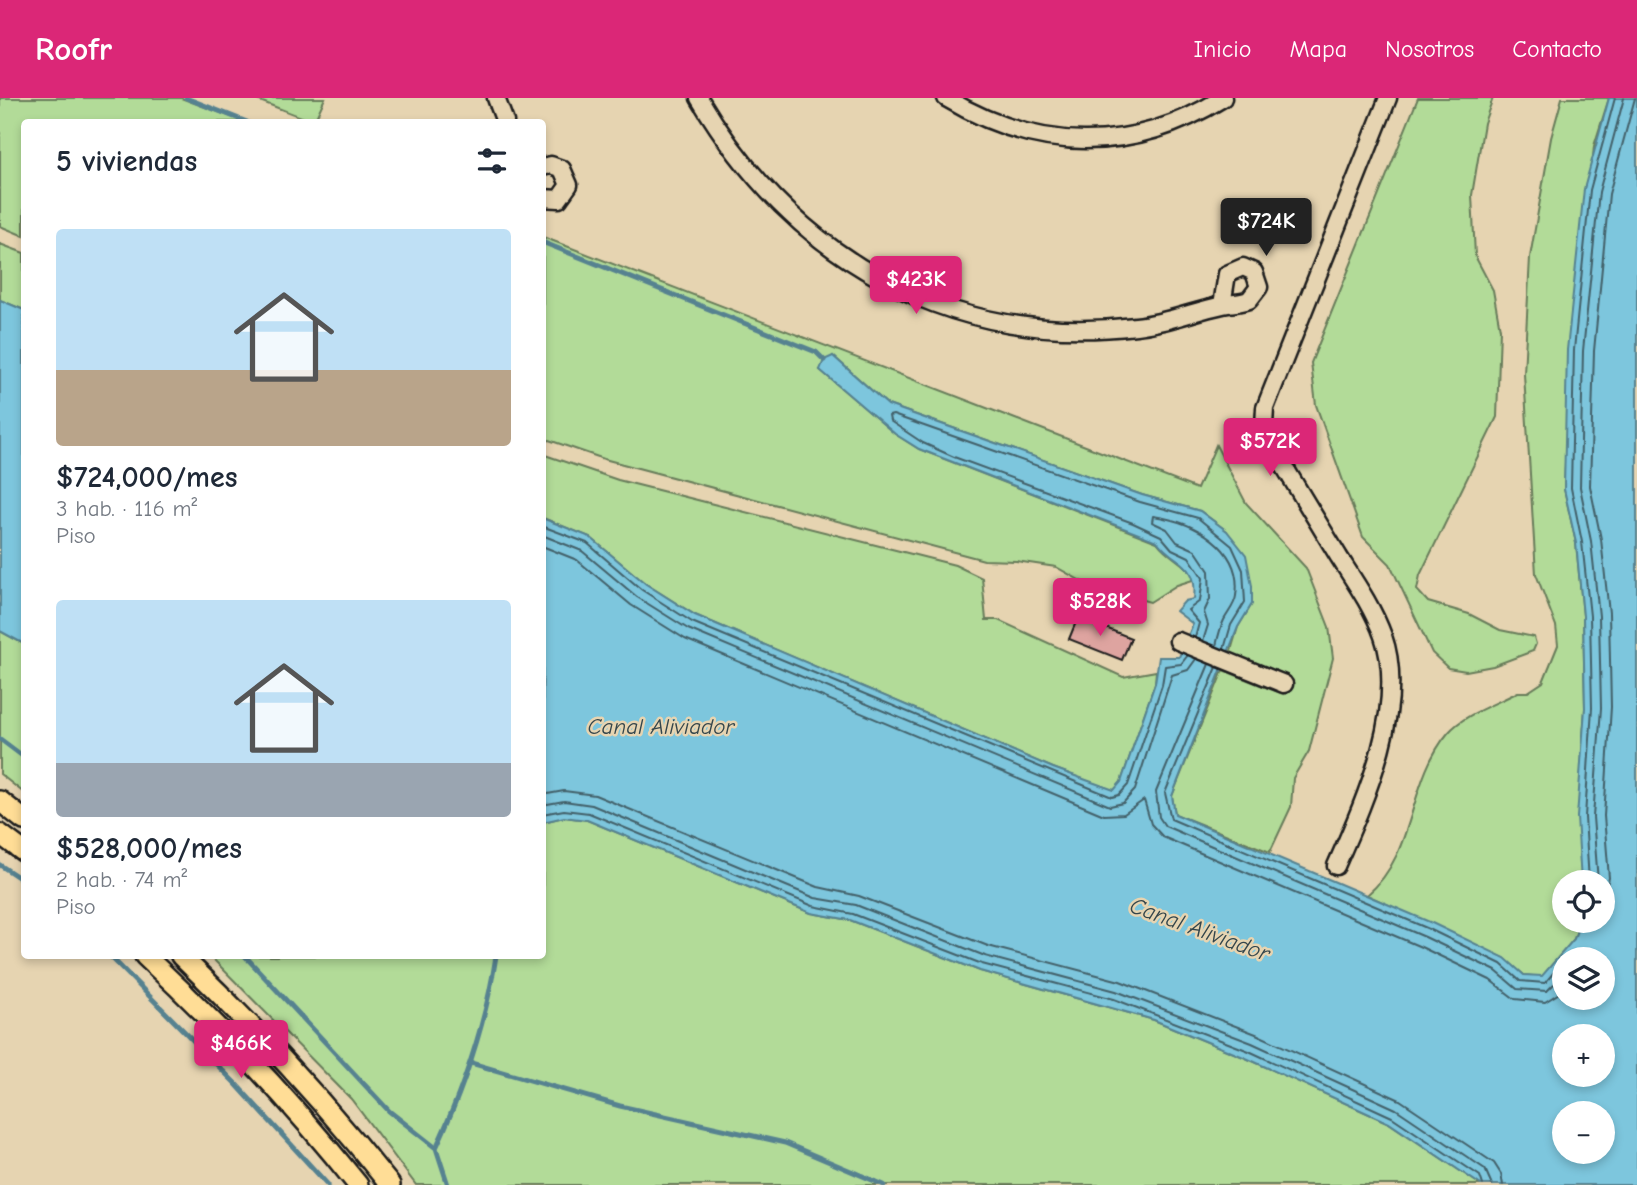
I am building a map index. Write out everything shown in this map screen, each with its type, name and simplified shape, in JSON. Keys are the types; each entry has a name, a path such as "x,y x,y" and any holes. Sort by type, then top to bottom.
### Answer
{"main road":[{"path":"0,801 21,818"},
{"path":"0,834 21,850"},
{"path":"148,959 235,1044 319,1136 358,1185"},
{"path":"184,959 291,1068 390,1185"}],"street":[{"path":"496,98 504,119"},
{"path":"699,98 751,174 806,230 856,266 907,293 1001,324 1038,327 1134,327 1169,321 1222,305"},
{"path":"946,98 973,114 1012,130 1031,135 1086,141 1144,134 1181,121 1223,98"},
{"path":"1336,866 1371,785 1387,719 1389,670 1384,637 1364,596 1270,443 1264,426 1265,408 1388,98"},
{"path":"546,166 562,169 569,185 559,198 546,198"},
{"path":"1178,641 1284,684"}],"green space":[{"path":"0,98 181,98 237,119 21,119 21,235 0,226"},
{"path":"252,98 325,98 315,119 306,119"},
{"path":"1418,98 1493,98 1484,123 1472,195 1475,256 1493,290 1500,329 1497,417 1420,575 1417,590 1428,602 1469,614 1500,630 1534,637 1536,644 1533,651 1493,666 1466,671 1448,668 1432,653 1390,564 1363,537 1316,405 1311,363"},
{"path":"1562,98 1609,98 1594,146 1566,437 1564,489 1576,543 1583,616 1585,708 1578,817 1582,870 1552,870 1552,933 1576,933 1567,947 1552,947 1552,965 1542,977 1524,975 1504,958 1367,895 1383,878 1395,859 1425,773 1448,733 1471,715 1518,692 1528,692 1543,682 1558,645 1556,626 1536,574 1524,374 1530,257 1551,138"},
{"path":"546,238 1197,489 1216,445 1246,503 1306,568 1329,627 1333,658 1309,751 1293,778 1291,807 1270,852 1175,814 1172,796 1223,670 1283,694 1290,680 1230,654 1238,627 1252,604 1227,531 1200,511 1142,495 888,405 833,356 820,370 895,434 919,449 1157,542 1196,579 1177,585 1150,602 1090,586 1056,567 1016,561 984,560 604,459 546,439"},
{"path":"0,244 21,252 21,309 0,300"},
{"path":"546,455 618,480 955,565 982,578 986,620 998,620 1123,677 1156,671 1155,683 1121,782 1114,791 1053,768 695,615 646,584 590,537 546,519"},
{"path":"0,631 21,642 21,791 0,774"},
{"path":"564,817 587,820 811,913 850,920 980,971 1154,1020 1246,1058 1389,1123 1481,1185 416,1185 351,1099 213,959 546,959 546,821"}],"water":[{"name":"Canal Aliviador","path":"1609,98 1637,98 1637,1185 1481,1185 1389,1123 1246,1058 1154,1020 980,971 850,920 811,913 587,820 564,817 546,821 546,520 590,537 646,584 695,615 1053,768 1114,790 1121,782 1155,683 1159,657 1179,657 1193,624 1176,611 1185,601 1194,599 1193,577 1189,570 1157,541 919,449 895,434 820,370 824,360 833,356 888,405 1142,495 1200,511 1227,531 1246,555 1252,586 1252,604 1238,627 1172,796 1175,814 1432,923 1505,958 1524,975 1542,976 1552,964 1552,1010 1615,1010 1615,947 1567,947 1576,933 1615,933 1615,870 1580,870 1577,817 1585,708 1583,616 1576,543 1564,489 1567,350 1584,189"},
{"path":"0,300 21,309 21,642 0,631"}],"building":[{"path":"1078,617 1131,638 1122,660 1069,639"}],"waterway":[{"path":"186,98 239,119"},
{"path":"546,244 816,352 824,360"},
{"path":"0,739 21,755"},
{"path":"0,865 21,879"},
{"path":"113,959 236,1084 328,1185"},
{"path":"248,959 389,1111 436,1148 448,1185"},
{"path":"436,1148 473,1054 496,959"},
{"path":"471,1063 620,1106 785,1143 884,1185"}]}
